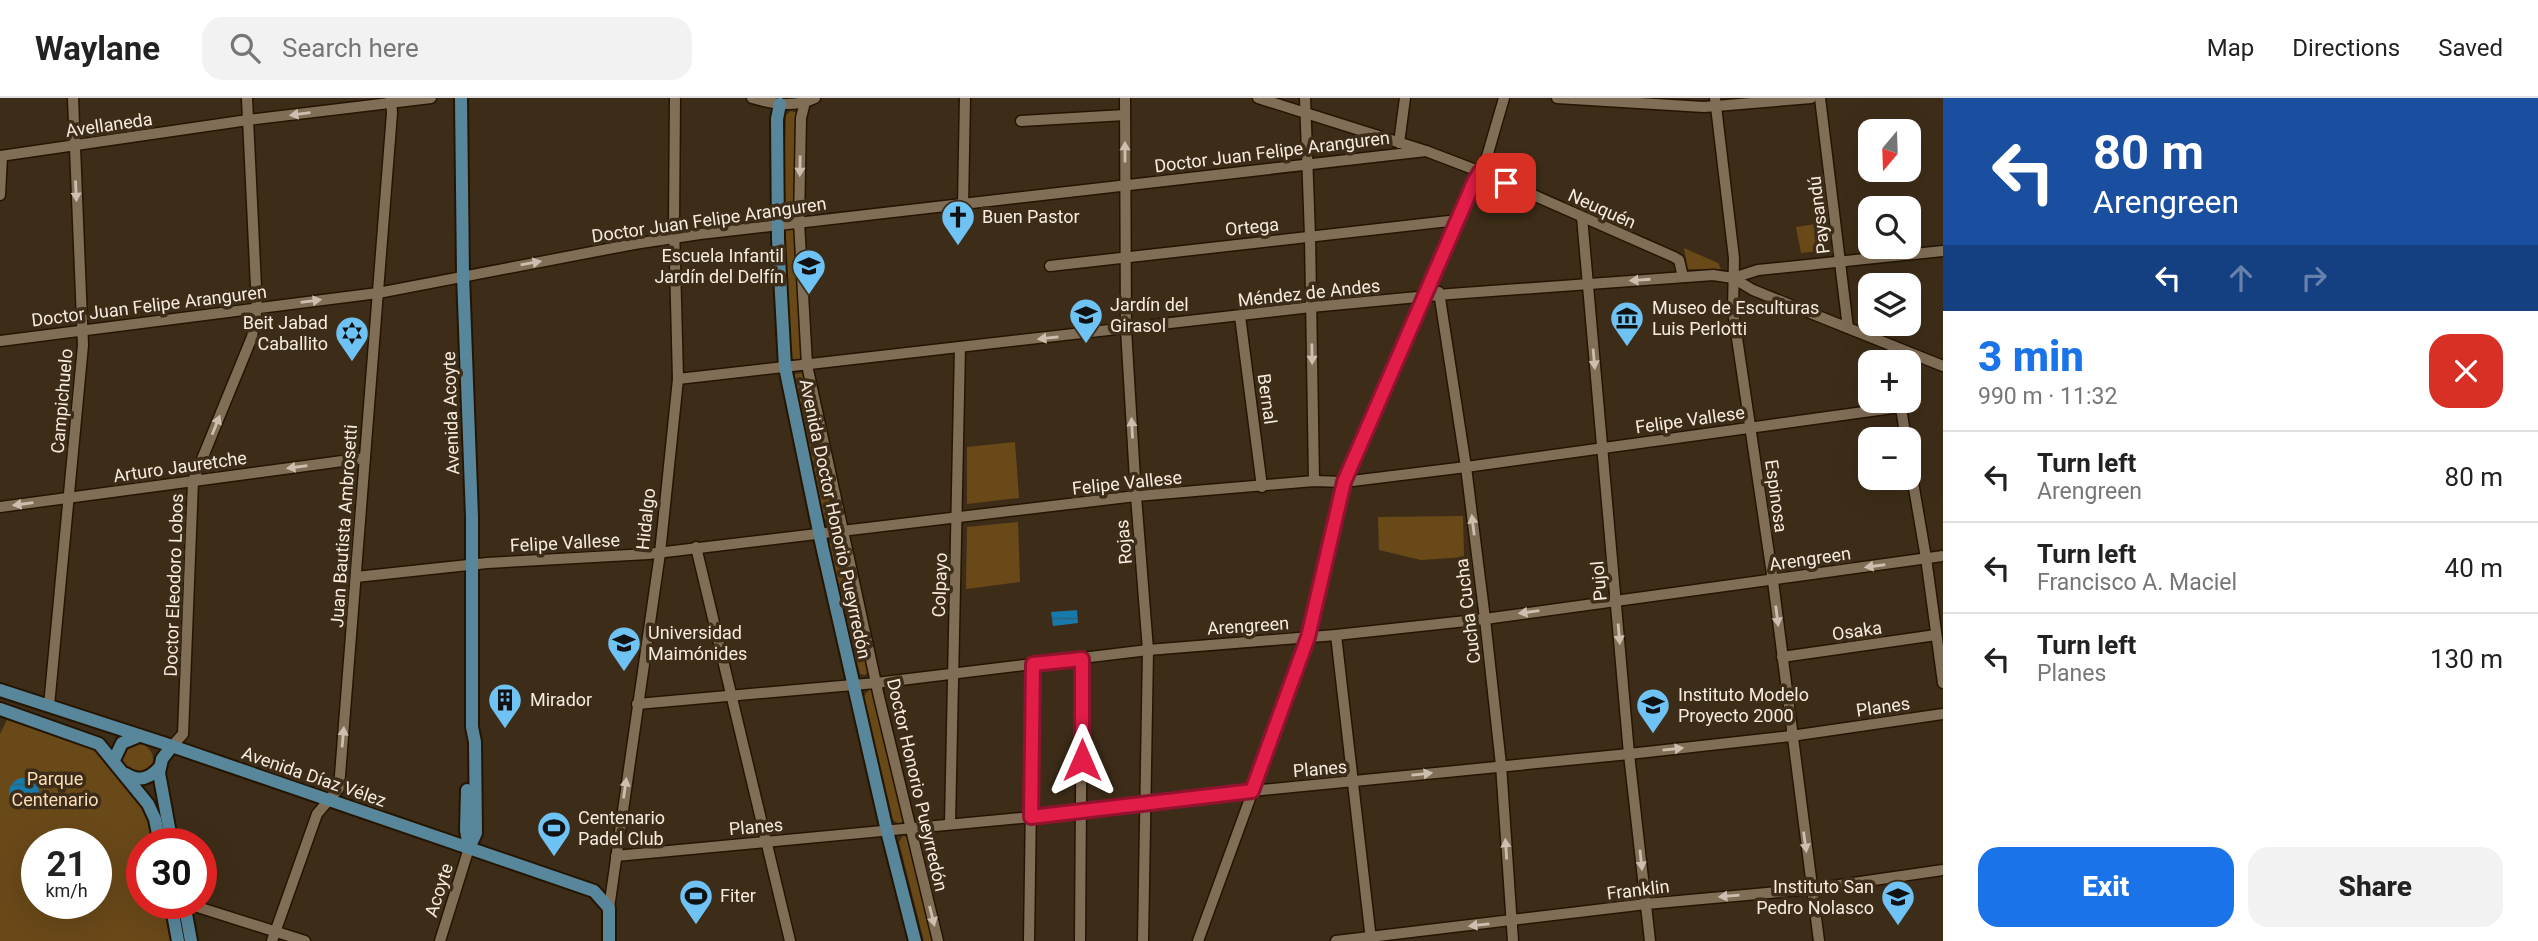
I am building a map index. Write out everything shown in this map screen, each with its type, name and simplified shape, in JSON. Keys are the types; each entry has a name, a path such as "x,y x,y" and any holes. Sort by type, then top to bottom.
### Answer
{"main road":[{"name":"Avenida Acoyte","path":"461,98 463,275 472,494 471,727 467,741 466,830 469,848"},
{"name":"Avenida Doctor Honorio Pueyrredón","path":"781,101 778,119 778,225 785,367 853,684 915,941"},
{"name":"Avenida Díaz Vélez","path":"0,690 594,891 609,908"},
{"path":"49,706 58,728"},
{"path":"0,709 96,741 151,809 156,828"},
{"path":"114,760 122,743 141,736"},
{"path":"169,828 160,788 159,768 172,746"},
{"path":"122,771 135,779 142,779 159,768"},
{"name":"Hidalgo","path":"609,908 609,941"},
{"path":"174,919 178,941"},
{"path":"187,919 191,941"}],"street":[{"name":"Campichuelo","path":"49,706 82,329 73,98"},
{"name":"Doctor Eleodoro Lobos","path":"172,746 183,734 193,481 252,337 257,308 247,98"},
{"name":"Avellaneda","path":"1,156 392,100 431,98"},
{"name":"Hidalgo","path":"609,908 660,553 678,379 674,238 675,98"},
{"path":"752,98 781,101 815,98"},
{"path":"963,205 965,98"},
{"name":"Rojas","path":"1125,98 1126,329 1149,650 1143,941"},
{"name":"Neuquén","path":"1258,98 1426,151 1480,172 1679,260 1683,277"},
{"path":"1306,98 1314,481"},
{"path":"1399,143 1405,98"},
{"path":"1198,941 1308,637 1344,482 1486,160 1504,98"},
{"path":"1557,98 1715,103 1811,98"},
{"name":"Paysandú","path":"1821,98 1848,328"},
{"name":"Juan Bautista Ambrosetti","path":"274,936 317,814 340,788 392,100"},
{"name":"Doctor Honorio Pueyrredón","path":"805,100 801,118 799,222 807,365 876,683 938,941"},
{"name":"Espinosa","path":"1715,103 1734,258 1733,311 1773,581 1819,941"},
{"path":"1021,121 1125,115"},
{"name":"Doctor Juan Felipe Aranguren","path":"0,341 378,293 463,275 674,238 1426,151"},
{"path":"0,195 1,156"},
{"name":"Pujol","path":"1582,217 1629,754 1650,941"},
{"name":"Ortega","path":"1050,266 1458,220"},
{"name":"Méndez de Andes","path":"678,379 1311,307 1588,283 1713,275 1733,278 1758,270 1943,251"},
{"path":"1733,278 1753,290 1943,366"},
{"path":"1431,283 1441,295"},
{"name":"Cucha Cucha","path":"1441,295 1485,619 1501,765 1513,941"},
{"name":"Bernal","path":"1240,316 1262,487"},
{"path":"1892,346 1893,350"},
{"name":"Colpayo","path":"950,824 960,347"},
{"name":"Felipe Vallese","path":"356,577 472,564 660,553 1136,496 1314,481 1344,482 1603,449 1858,410"},
{"name":"Arturo Jauretche","path":"0,507 365,458"},
{"path":"1914,490 1943,683"},
{"path":"696,547 790,941"},
{"name":"Arengreen","path":"637,704 876,683 1149,650 1336,635 1485,619 1943,556"},
{"path":"1336,635 1371,939"},
{"name":"Osaka","path":"1782,657 1936,635"},
{"path":"1080,941 1082,659"},
{"path":"1029,941 1033,664"},
{"name":"Planes","path":"616,856 1031,817 1252,791 1629,754 1791,736 1943,714"},
{"name":"Acoyte","path":"440,941 469,848"},
{"name":"Franklin","path":"1336,941 1371,939 1646,904 1812,889 1943,870"},
{"path":"217,915 274,936 305,941"}],"green space":[{"path":"791,111 797,113 797,116 795,215 791,216 783,211 786,115"},
{"path":"1822,223 1823,232 1817,233 1820,251 1801,253 1796,227"},
{"path":"788,228 795,229 803,357 797,360 792,358 784,233"},
{"path":"1684,248 1718,263 1721,269 1688,269"},
{"path":"795,374 805,374 835,516 831,522 823,518 793,378"},
{"path":"1015,442 1019,498 967,504 967,447"},
{"path":"1463,516 1464,557 1421,560 1379,550 1378,517"},
{"path":"1018,522 1020,582 966,589 967,527"},
{"path":"833,537 842,542 870,670 865,675 860,674 828,546"},
{"path":"869,690 873,690 905,820 899,824 893,820 864,696"},
{"name":"Parque Centenario","path":"8,718 89,744 98,750 141,806 149,828 126,828 126,919 166,919 170,941 0,941 0,734"},
{"path":"138,744 149,748 153,759 149,770 138,774 127,770 123,759 127,748"},
{"path":"903,836 910,838 935,941 924,941 899,842"}],"water":[{"path":"1077,610 1078,623 1053,626 1051,612"},
{"path":"24,778 30,779 38,787 38,799 30,807 24,808 18,807 10,799 9,793 10,787 18,779"}],"place":[{"name":"Buen Pastor","path":"958,247"},
{"name":"Escuela Infantil Jardín del Delfín","path":"809,296"},
{"name":"Jardín del Girasol","path":"1086,345"},
{"name":"Museo de Esculturas Luis Perlotti","path":"1627,348"},
{"name":"Beit Jabad Caballito","path":"352,363"},
{"name":"Universidad Maimónides","path":"624,673"},
{"name":"Mirador","path":"505,730"},
{"name":"Instituto Modelo Proyecto 2000","path":"1653,735"},
{"name":"Centenario Padel Club","path":"554,858"},
{"name":"Fiter","path":"696,926"},
{"name":"Instituto San Pedro Nolasco","path":"1898,927"}],"route":[{"path":"1082,760 1082,659 1033,664 1031,817 1252,791 1308,637 1344,482 1474,182 1480,172 1506,183"}]}
